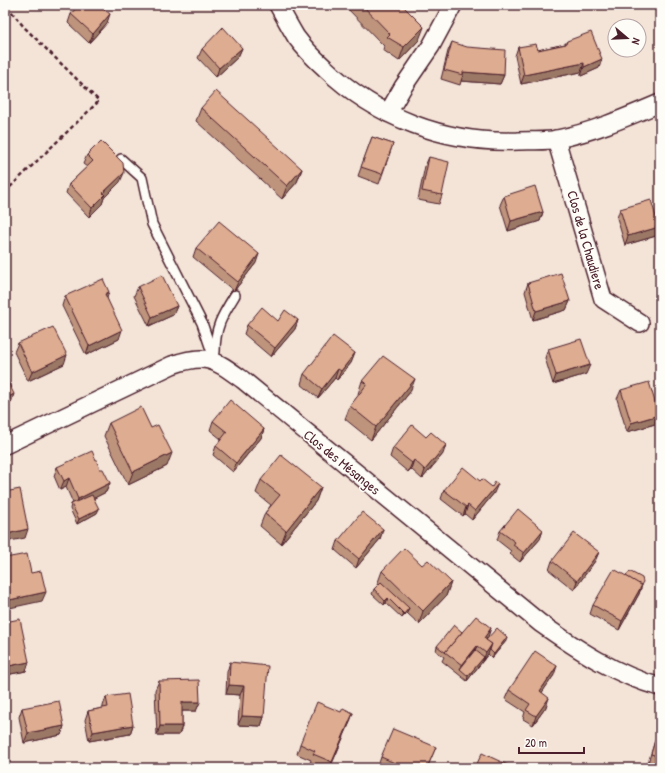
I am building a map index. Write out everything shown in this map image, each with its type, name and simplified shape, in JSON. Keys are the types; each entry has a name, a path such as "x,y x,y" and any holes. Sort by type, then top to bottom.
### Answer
{"street":[{"path":"278,5 297,38 315,58 352,92 388,113 430,130 463,138 504,142 556,139 621,120 660,103"},
{"path":"388,113 403,86 431,46 454,5"},
{"name":"Clos de la Chaudiere","path":"556,139 603,299 640,323"},
{"name":"Clos des Mésanges","path":"5,445 172,365 191,359 206,359 215,361 243,380 540,623 606,666 625,676 660,687"}],"lane":[{"path":"121,159 142,178 152,224 202,323 215,361"},
{"path":"215,361 215,334 235,295"}],"path":[{"path":"5,192 99,101 24,27 6,5"}],"building":[{"path":"79,5 99,5 110,14 93,34 71,14"},
{"path":"362,5 402,5 424,27 404,47 387,37 390,34"},
{"path":"223,27 242,48 219,68 202,49"},
{"path":"591,32 602,59 584,67 584,63 524,75 518,47 536,44 538,50 566,44 567,41"},
{"path":"452,42 467,47 505,50 504,75 463,72 463,75 444,70"},
{"path":"216,91 302,169 287,186 201,108"},
{"path":"372,137 393,144 382,174 361,167"},
{"path":"101,141 123,163 124,173 103,193 105,195 92,208 69,184 93,161 87,155"},
{"path":"429,157 449,162 442,195 422,191"},
{"path":"535,186 543,212 511,221 504,196"},
{"path":"651,200 659,227 628,236 620,209"},
{"path":"219,221 259,254 238,282 196,248"},
{"path":"561,273 570,301 536,311 528,283"},
{"path":"162,275 177,306 152,317 138,287"},
{"path":"103,279 109,292 105,294 122,330 89,346 65,296"},
{"path":"262,307 278,321 285,310 298,320 275,348 247,325"},
{"path":"53,327 67,355 32,372 18,343"},
{"path":"333,336 355,353 341,371 338,369 322,389 304,374"},
{"path":"581,339 590,365 556,375 548,349"},
{"path":"383,356 415,379 376,427 350,406 367,384 362,381"},
{"path":"5,376 14,394 5,399"},
{"path":"649,382 659,415 631,423 621,390"},
{"path":"230,400 264,429 236,463 216,446 227,432 213,421"},
{"path":"141,407 151,428 158,425 172,453 133,472 109,423"},
{"path":"412,425 426,437 431,432 446,445 425,470 414,460 412,463 393,448"},
{"path":"92,451 100,469 103,469 110,483 78,499 69,478 64,481 57,467"},
{"path":"281,455 321,487 286,531 265,513 280,495 261,480"},
{"path":"463,467 480,481 482,479 492,487 495,482 498,484 475,511 468,505 466,507 444,490"},
{"path":"20,489 28,529 7,534 5,532 5,492"},
{"path":"92,495 99,509 79,519 71,504"},
{"path":"518,509 543,530 524,553 513,545 515,542 500,531"},
{"path":"362,512 383,529 359,559 338,541"},
{"path":"574,533 599,552 577,581 552,561"},
{"path":"404,548 422,565 428,560 451,582 423,611 382,571"},
{"path":"27,554 31,573 41,571 46,592 5,601 5,558"},
{"path":"614,569 642,585 622,621 593,605"},
{"path":"631,572 642,578 643,582 641,585 626,576"},
{"path":"381,582 409,608 404,614 388,598 385,601 374,589"},
{"path":"476,616 491,628 484,638 492,644 486,653 477,646 462,665 445,652"},
{"path":"20,619 29,662 9,666 5,647 5,622"},
{"path":"454,625 462,632 445,652 446,653 437,646"},
{"path":"497,628 507,637 494,654 490,650 492,644 486,640"},
{"path":"475,650 484,657 468,676 460,669"},
{"path":"535,651 557,666 540,691 549,698 536,716 526,710 530,704 509,690"},
{"path":"230,662 268,666 264,717 242,716 244,686 229,685"},
{"path":"199,680 200,702 182,702 182,726 160,726 159,681"},
{"path":"128,694 133,725 93,732 88,711 108,707 106,697"},
{"path":"59,701 64,726 28,733 22,708"},
{"path":"317,702 341,712 343,708 353,713 332,762 313,754 315,751 300,744"},
{"path":"660,724 660,757 651,754"},
{"path":"393,729 436,747 427,768 406,768 381,757"},
{"path":"482,753 510,766 509,768 475,768"}]}
